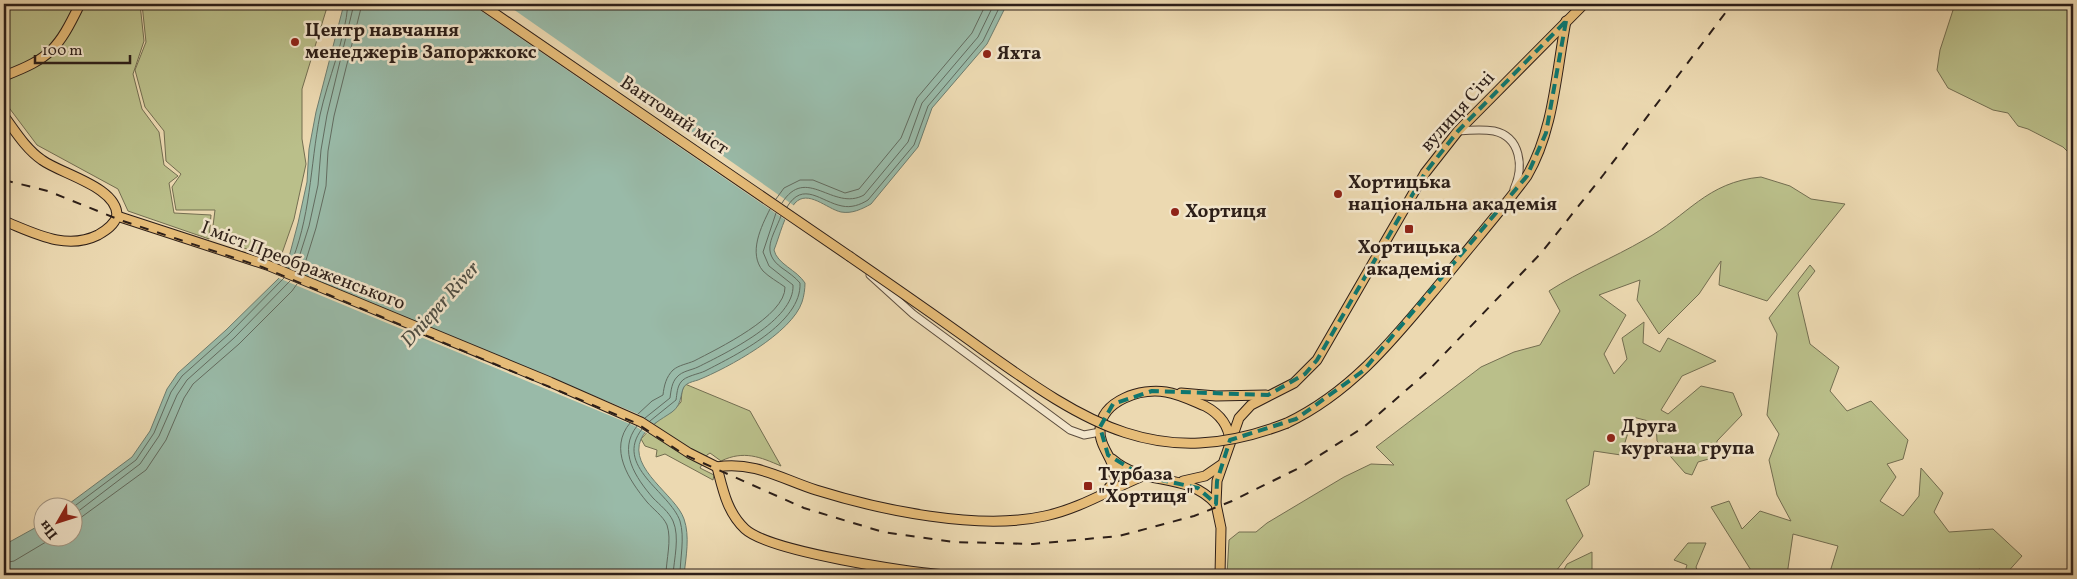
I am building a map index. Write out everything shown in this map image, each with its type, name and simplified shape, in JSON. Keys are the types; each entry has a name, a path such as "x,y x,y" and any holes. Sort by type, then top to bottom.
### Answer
{"main road":[{"path":"4,76 45,58 64,34 80,4"},
{"name":"Вантовий міст","path":"481,4 849,256 1030,383 1084,417 1110,429 1134,436 1161,441 1213,442 1254,434 1287,423 1315,409 1363,371 1390,344 1509,199 1540,154 1546,133 1566,21"},
{"name":"вулиця Січі","path":"1268,395 1294,383 1317,360 1412,194 1458,131 1584,4"},
{"path":"4,220 57,240 72,242 93,238 104,232 120,217 110,198 98,188 42,160 5,118"},
{"name":"I міст Преображенського","path":"120,217 267,265 550,382 641,422 718,470"},
{"path":"1102,493 1115,478 1114,466 1103,446 1100,432 1102,420 1113,404 1135,394 1166,392 1216,396 1268,395"},
{"path":"1166,392 1202,405 1220,417 1229,433 1230,447"},
{"path":"1220,575 1221,528 1216,504 1218,481 1239,418 1244,411 1268,395"},
{"path":"1108,455 1116,463 1143,476 1174,481 1198,488 1216,504"},
{"path":"1174,481 1205,476 1215,472 1223,463"},
{"path":"946,575 845,560 776,544 746,531 727,505 718,470 728,465 758,468 815,490 882,507 918,514 972,520 1023,519 1067,510 1143,476"},
{"path":"1215,575 1221,558"}],"street":[{"path":"1458,131 1495,132 1509,138 1519,152 1521,169 1509,199"},
{"path":"849,256 913,314 1046,413 1077,434 1100,432"}],"highlighted area":[{"path":"1566,21 1546,133 1527,176 1363,371 1296,419 1230,440 1217,481 1216,504 1198,488 1143,476 1108,455 1100,427 1113,404 1152,391 1268,395 1305,374 1317,360 1425,173 1458,131"}],"green space":[{"path":"4,4 140,4 144,41 133,74 142,109 159,132 164,165 178,176 169,183 174,213 211,215 209,239 128,211 118,189 37,145 4,101"},
{"path":"142,4 328,4 302,89 302,139 306,164 294,219 280,259 227,243 213,226 215,210 176,210 172,187 181,174 166,161 164,131 145,107 135,70 146,42"},
{"path":"1955,4 2073,4 2073,157 2063,147 2028,129 2018,126 2008,113 1993,110 1948,88 1937,70 1940,50"},
{"path":"1761,177 1790,186 1811,199 1845,204 1767,301 1719,285 1721,261 1699,294 1659,334 1637,300 1640,280 1599,295 1626,315 1604,354 1614,374 1627,359 1622,338 1644,322 1643,343 1660,352 1668,338 1716,361 1682,376 1661,410 1668,414 1701,386 1733,393 1742,415 1717,441 1716,457 1698,462 1692,475 1685,473 1657,441 1656,423 1633,417 1621,455 1594,451 1589,485 1566,500 1583,536 1553,575 1227,575 1229,540 1239,532 1256,532 1267,523 1344,477 1371,464 1394,465 1376,447 1481,367 1514,352 1540,345 1560,311 1549,291 1659,231 1711,193 1742,180"},
{"path":"1810,265 1815,271 1798,293 1810,344 1839,367 1830,391 1847,411 1871,401 1908,440 1903,459 1887,464 1896,477 1880,501 1903,516 1919,496 1921,468 1943,493 1934,512 1949,532 1993,529 2022,556 2005,575 1981,575 1980,569 1960,575 1829,575 1838,546 1793,534 1787,575 1754,575 1711,507 1729,501 1742,529 1760,511 1791,521 1777,495 1769,460 1779,434 1767,415 1777,334 1769,318"},
{"path":"685,384 750,411 781,466 745,455 721,461 710,453 700,468 714,475 713,480 665,454 656,457 657,450 645,446 641,439 662,416 673,411 681,402"},
{"path":"1688,543 1706,543 1696,567 1699,575 1684,575 1687,565 1674,560"},
{"path":"1592,552 1592,570 1585,575 1561,575 1567,564"}],"water":[{"name":"Dnieper River","path":"344,4 1007,4 987,44 932,108 918,147 871,204 857,211 841,212 818,201 806,198 800,199 791,208 774,250 779,259 805,283 803,300 796,314 786,326 758,348 726,367 687,384 683,389 676,409 650,427 643,435 639,450 641,461 684,519 687,539 684,575 4,575 4,545 32,530 32,546 82,546 82,496 79,496 132,457 150,431 167,389 178,373 226,330 279,278 289,257 298,223 307,182 309,149 316,112"}],"pier":[{"path":"471,4 506,4 796,207 787,221"},
{"path":"282,266 638,414 657,426 648,434 635,426 276,277"}],"railway":[{"path":"4,180 48,191 120,220 262,267 636,423 685,455 804,508 883,532 953,542 1033,544 1119,536 1194,516 1232,501 1303,466 1364,427 1427,372 1542,252 1604,174 1732,4"}],"place":[{"name":"Центр навчання менеджерів Запоржкокс","path":"295,42"},
{"name":"Яхта","path":"987,54"},
{"name":"Хортицька національна академія","path":"1338,194"},
{"name":"Хортиця","path":"1175,212"},
{"name":"Хортицька академія","path":"1409,229"},
{"name":"Друга кургана група","path":"1611,438"},
{"name":"Турбаза \"Хортиця\"","path":"1088,486"}]}
